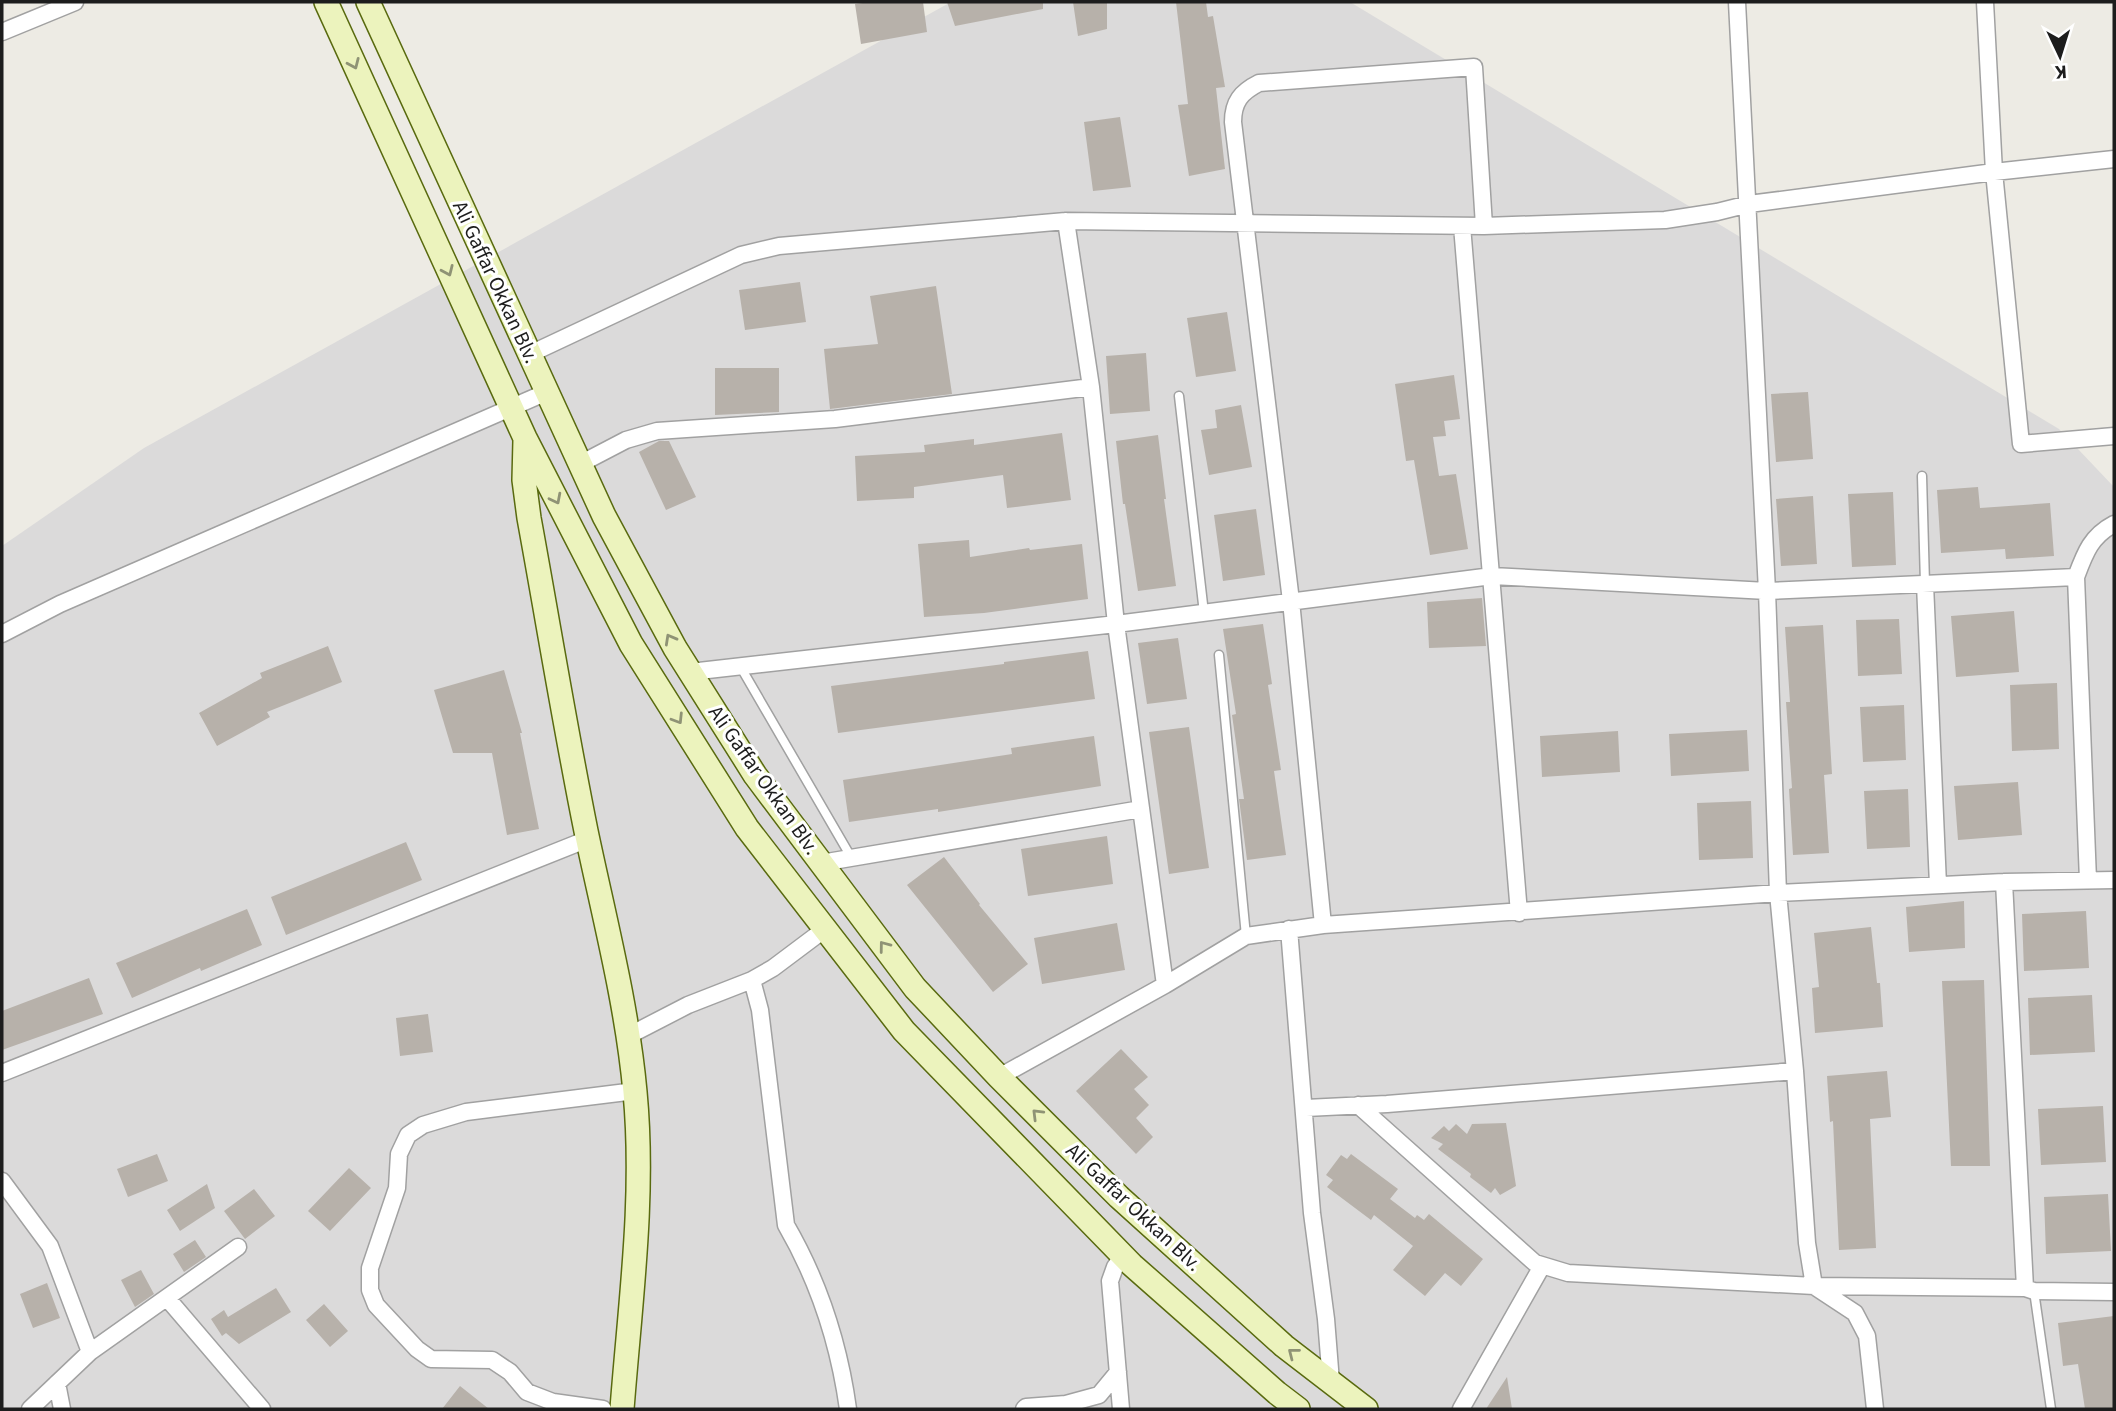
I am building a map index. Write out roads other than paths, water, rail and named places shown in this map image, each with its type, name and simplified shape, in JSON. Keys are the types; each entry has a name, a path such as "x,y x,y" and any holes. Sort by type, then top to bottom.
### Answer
{"main road":[{"name":"Ali Gaffar Okkan Blv.","path":"326,2 525,438 631,644 747,828 904,1031 1123,1255 1298,1409"},
{"name":"Ali Gaffar Okkan Blv.","path":"368,2 604,516 690,672 755,775 915,988 999,1077 1119,1197 1284,1346 1366,1409"},
{"path":"525,438 524,480 529,518 588,839 628,1036 635,1091 638,1140 637,1200 622,1409"}],"street":[{"path":"2,32 75,2"},
{"path":"1737,2 1767,591 1778,893 1795,1071 1807,1243 1814,1286 1855,1313 1867,1336 1875,1409"},
{"path":"1985,2 1994,172 2021,444 2114,436"},
{"path":"1323,925 1291,601 1244,224 1233,110 1238,97 1246,89 1259,83 1474,67 1484,226"},
{"path":"530,354 741,255 779,246 1066,221 1484,226 1665,220 1697,216 1748,204 2114,159"},
{"path":"1066,221 1091,387 1116,625 1165,985"},
{"path":"1462,226 1519,913"},
{"path":"580,464 626,440 657,431 835,419 1091,387"},
{"path":"2,634 60,604 547,392"},
{"path":"2088,880 2076,577 2088,546 2114,524"},
{"path":"690,672 1116,625 1492,576 1767,591 2076,577"},
{"path":"1925,584 1938,885"},
{"path":"821,863 1141,809"},
{"path":"2,1073 588,839"},
{"path":"999,1077 1165,985 1246,936 1323,925 1778,893 2004,882 2114,880"},
{"path":"2004,882 2029,1289"},
{"path":"628,1036 688,1005 752,980 773,968 825,929"},
{"path":"1289,929 1306,1108 1312,1213 1331,1382"},
{"path":"752,980 760,1010 786,1225 827,1314 842,1368 848,1409"},
{"path":"1306,1108 1795,1071"},
{"path":"603,1409 554,1402 527,1392 510,1372 492,1360 431,1359 417,1349 376,1304 370,1290 370,1268 397,1188 399,1154 408,1135 423,1125 466,1112 635,1091"},
{"path":"1357,1105 1535,1264 1568,1273 1814,1286 2114,1292"},
{"path":"2,1181 50,1246 90,1352"},
{"path":"30,1409 90,1352 238,1247"},
{"path":"1121,1409 1110,1281 1123,1255"},
{"path":"1461,1409 1542,1266"},
{"path":"167,1297 262,1409"},
{"path":"1024,1409 1066,1404 1099,1395 1118,1372"},
{"path":"57,1383 62,1409"}],"lane":[{"path":"1179,396 1204,613"},
{"path":"1922,476 1925,584"},
{"path":"1219,654 1246,936"},
{"path":"740,666 851,858"},
{"path":"2029,1289 2051,1409"}]}
